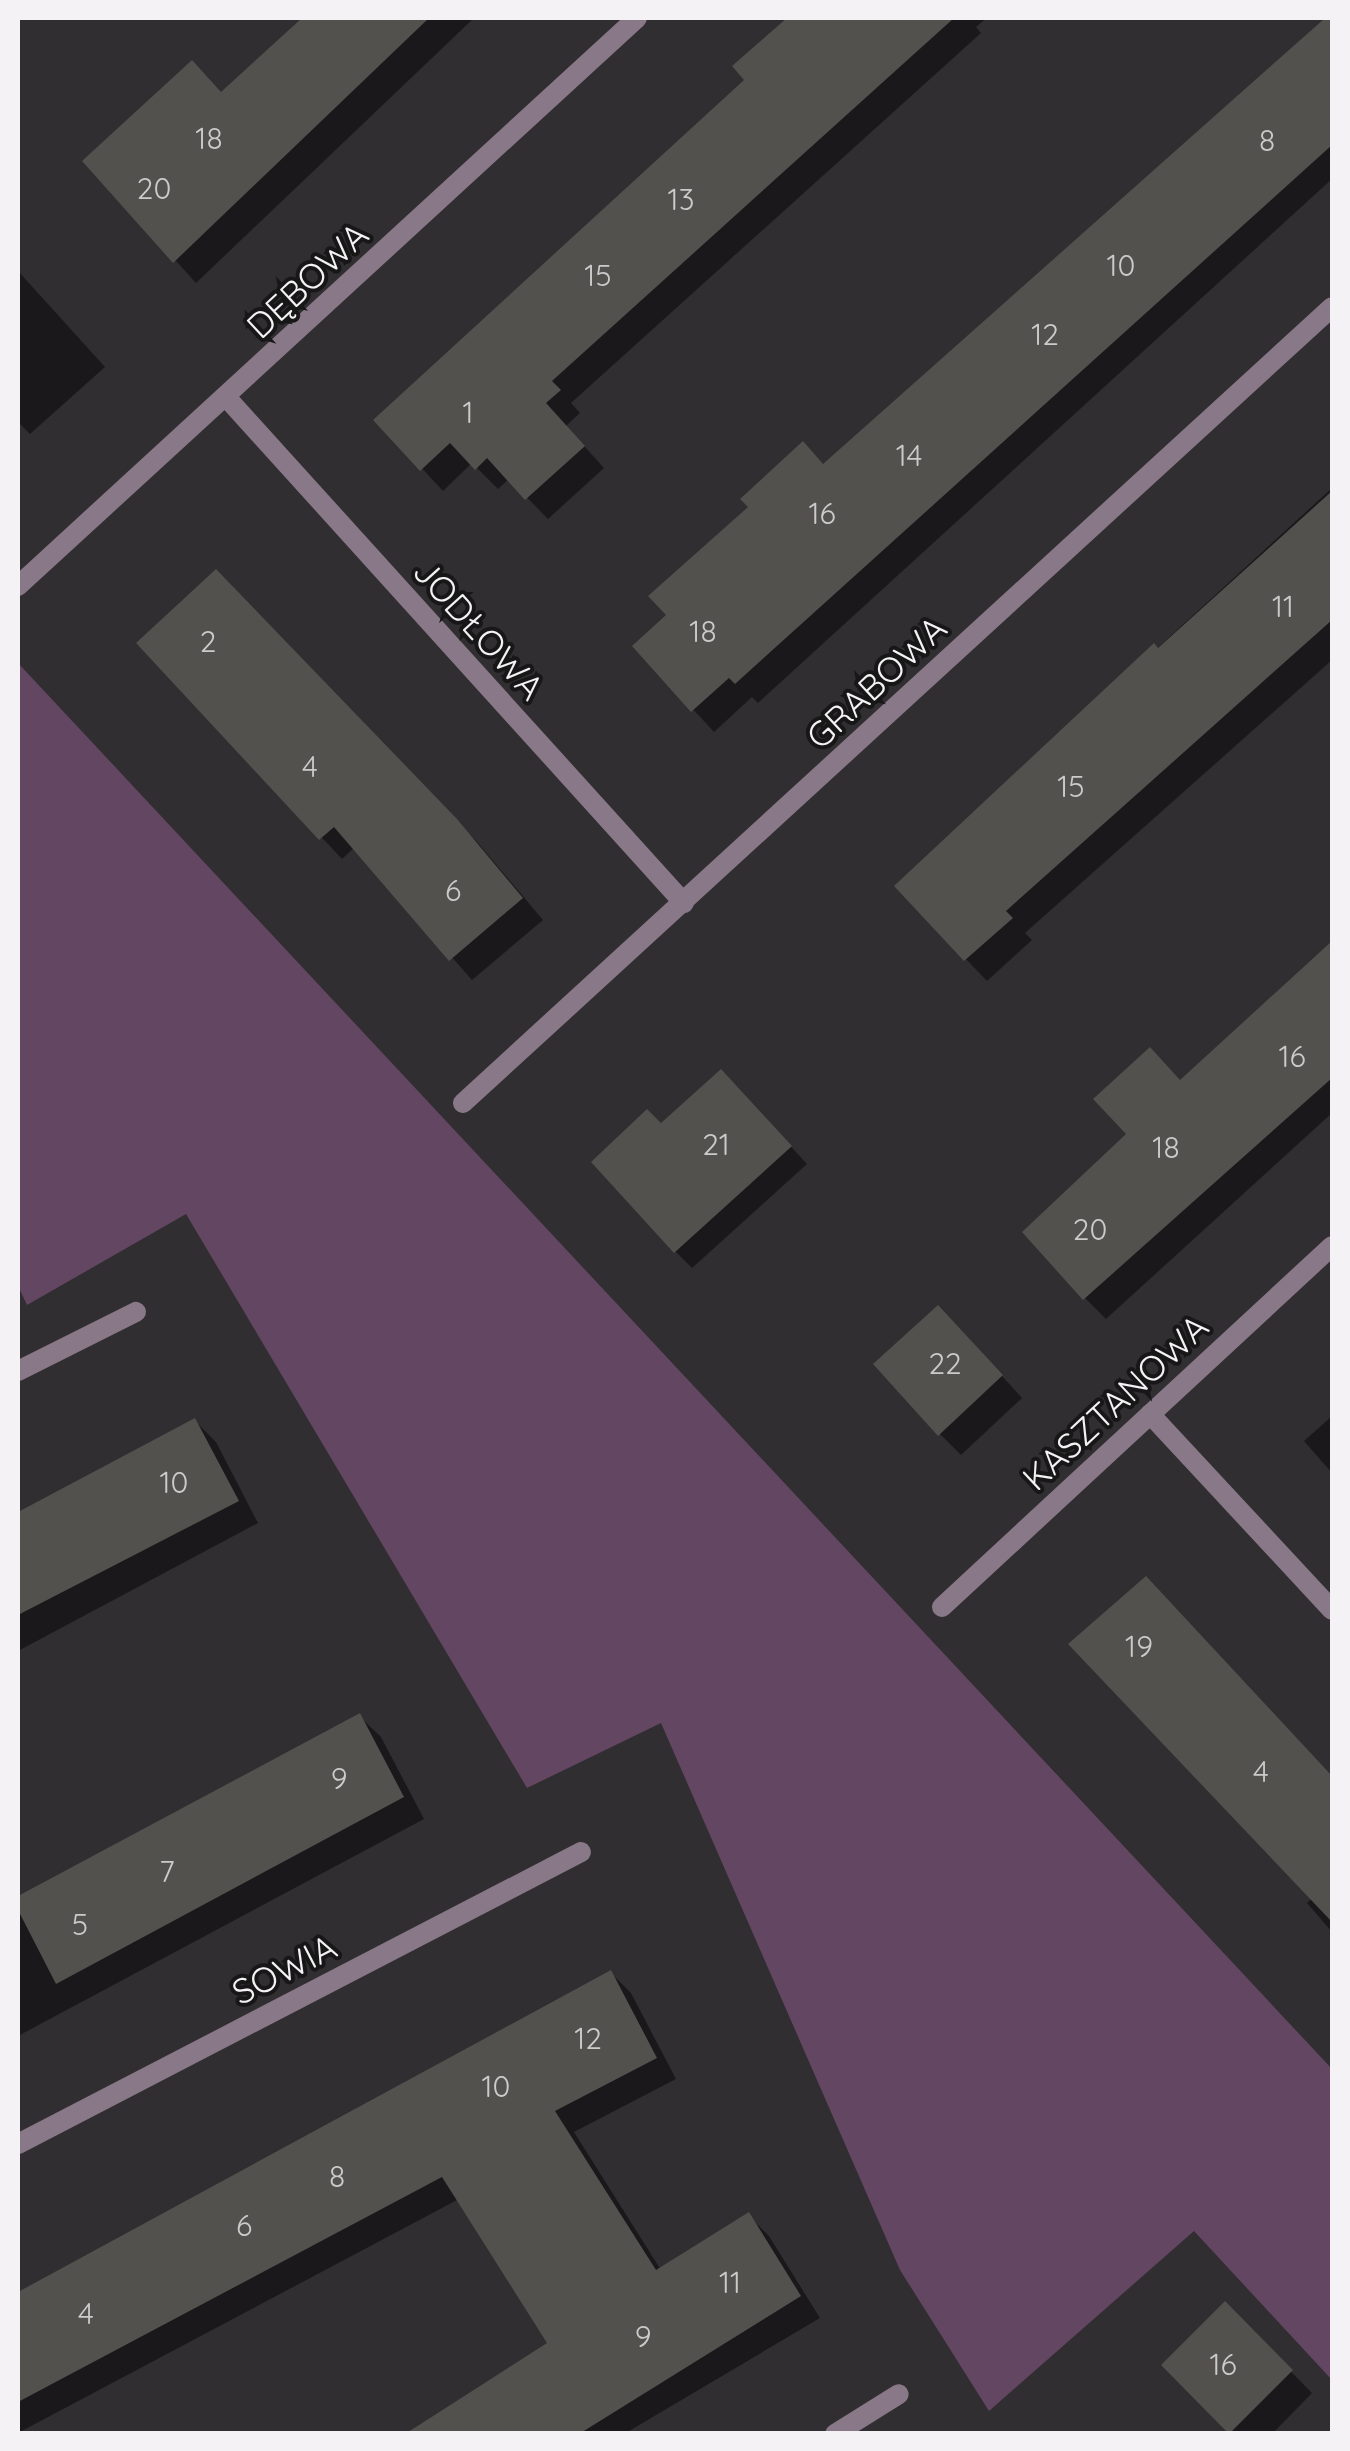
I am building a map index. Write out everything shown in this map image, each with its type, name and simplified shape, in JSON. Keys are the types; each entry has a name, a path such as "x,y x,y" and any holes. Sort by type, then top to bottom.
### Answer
{"street":[{"name":"DĘBOWA","path":"18,586 637,18"},
{"name":"GRABOWA","path":"463,1103 1332,307"},
{"name":"JODŁOWA","path":"227,398 684,903"},
{"name":"KASZTANOWA","path":"942,1606 1332,1246"},
{"path":"18,1371 136,1312"},
{"path":"1150,1414 1332,1610"},
{"name":"SOWIA","path":"18,2144 580,1852"},
{"path":"836,2434 899,2394"}],"shaded area":[{"path":"18,663 1332,2069 1332,2380 1194,2231 989,2411 900,2270 661,1723 527,1788 186,1214 27,1305 18,1286"}],"building":[{"path":"302,18 429,18 173,263 82,161 192,60 221,92"},
{"path":"787,18 954,18 552,381 561,390 546,403 585,446 525,500 487,458 475,470 450,443 420,471 373,420 744,80 732,66"},
{"path":"1325,18 1332,18 1332,145 735,684 729,678 691,712 632,646 666,615 648,596 748,507 740,499 803,441 823,464"},
{"path":"1332,491 1332,620 1006,911 1013,918 964,961 894,886 1154,643 1158,648"},
{"path":"216,569 457,819 523,898 449,961 334,827 319,840 136,643"},
{"path":"1332,941 1332,1078 1083,1300 1022,1232 1126,1134 1093,1099 1150,1047 1180,1080"},
{"path":"721,1069 792,1146 674,1253 591,1162 647,1109 661,1123"},
{"path":"938,1305 1003,1375 938,1436 873,1364"},
{"path":"195,1418 239,1501 18,1615 18,1512"},
{"path":"1146,1576 1332,1776 1332,1922 1068,1644"},
{"path":"360,1713 404,1797 56,1984 18,1910 18,1896"},
{"path":"611,1970 657,2058 555,2111 656,2270 749,2212 801,2296 579,2434 405,2434 547,2343 442,2177 18,2402 18,2292"},
{"path":"1225,2301 1293,2370 1229,2434 1161,2365"}]}
